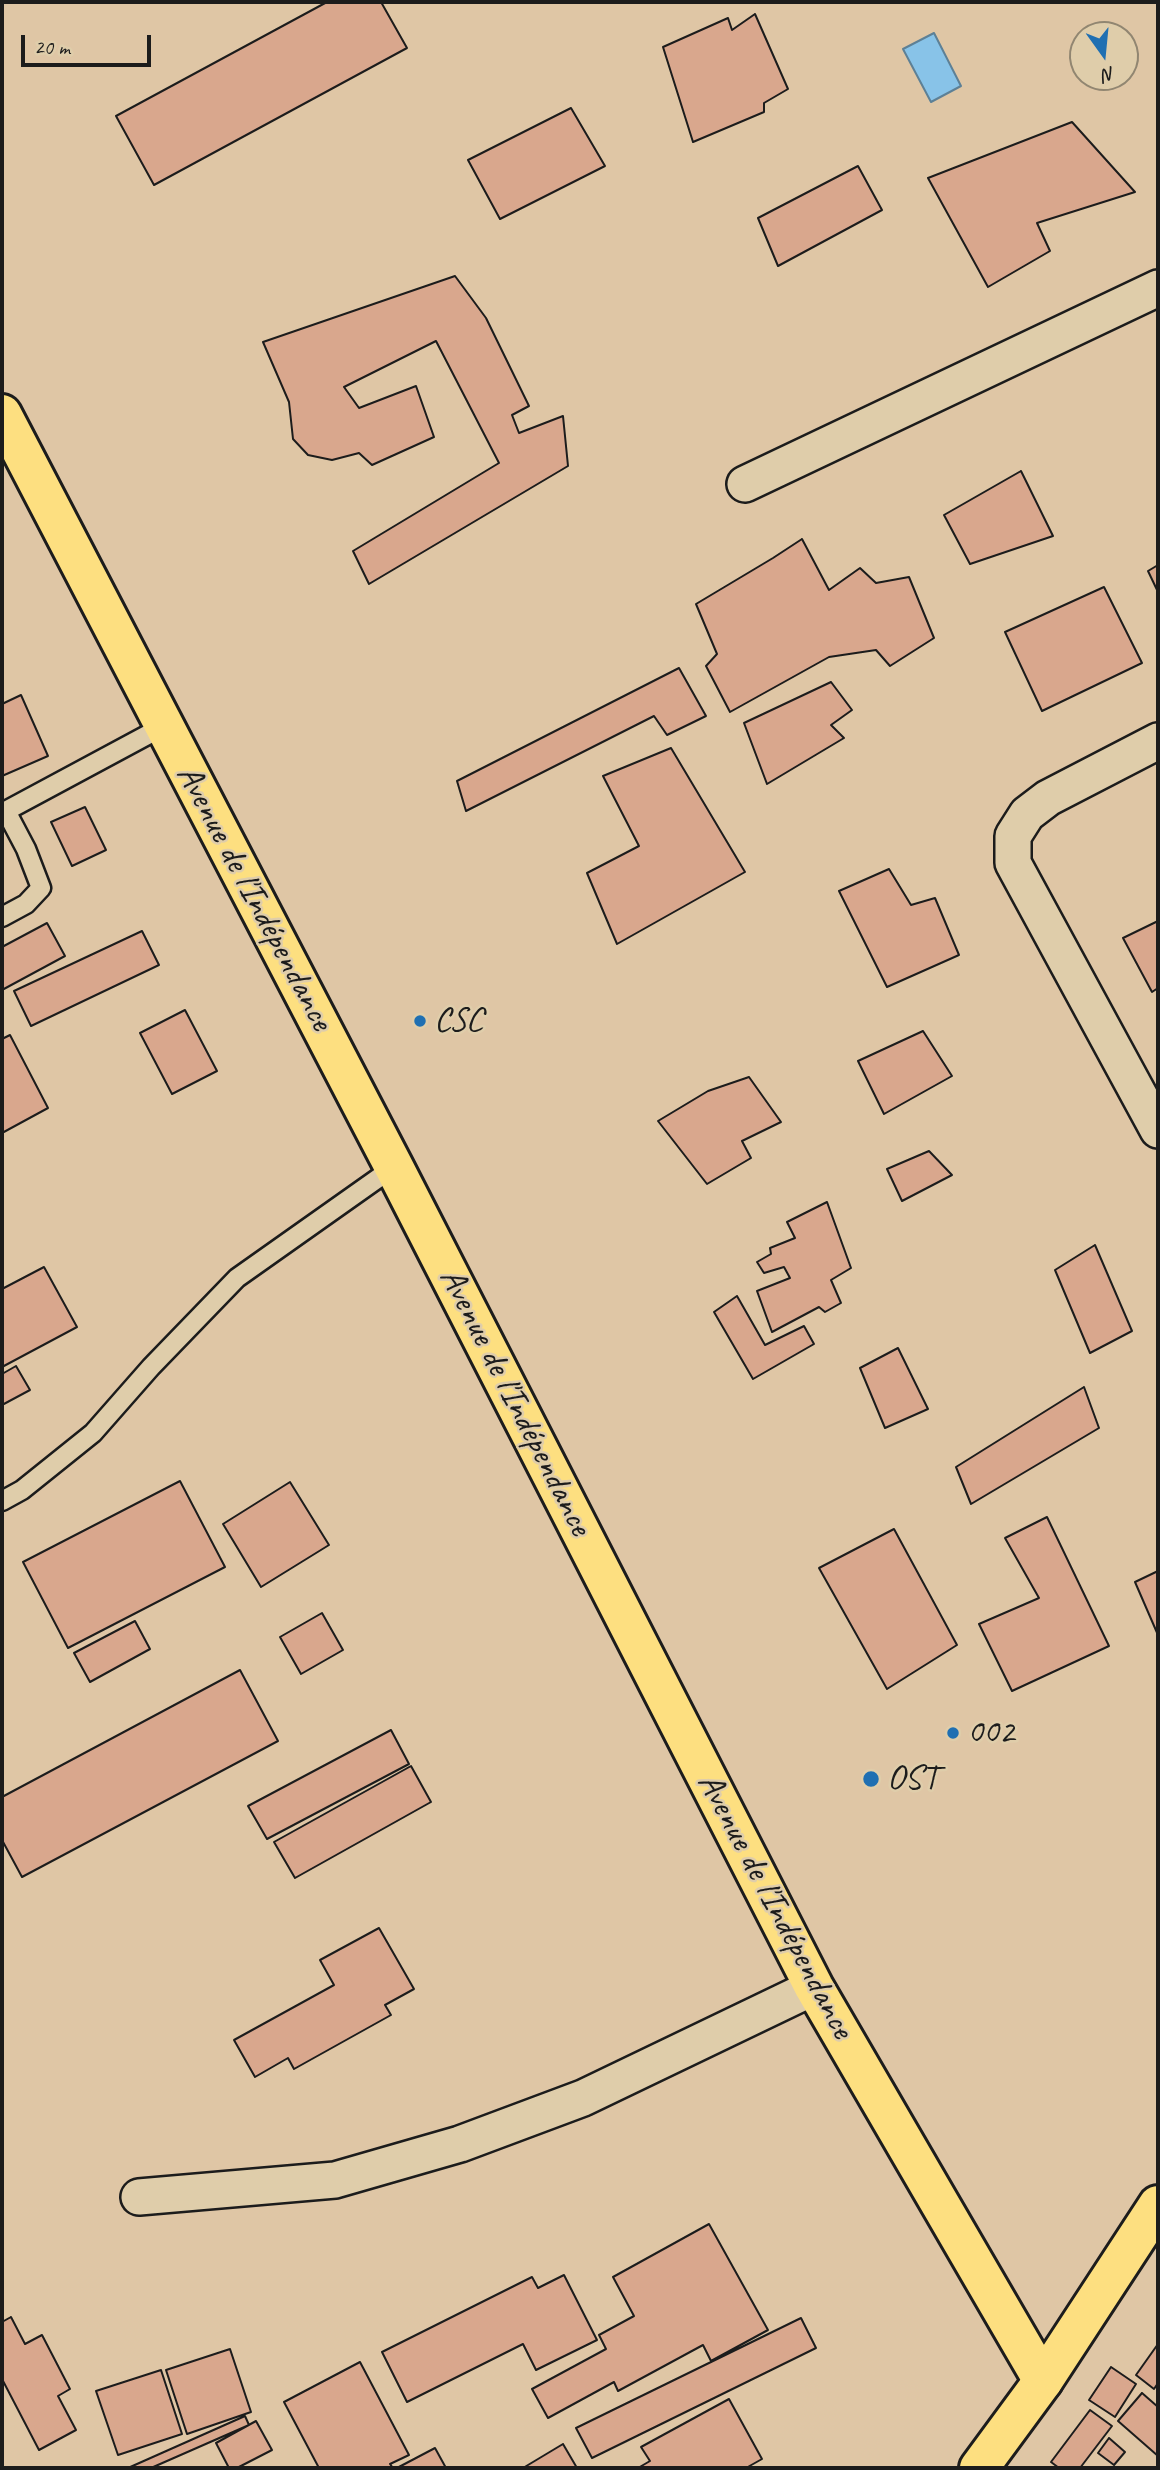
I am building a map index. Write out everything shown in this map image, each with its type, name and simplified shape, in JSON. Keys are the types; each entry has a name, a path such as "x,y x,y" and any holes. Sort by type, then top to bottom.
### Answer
{"main road":[{"name":"Avenue de l'Indépendance","path":"2,414 394,1167 814,1986 1043,2381"},
{"path":"979,2468 1043,2381 1158,2205"}],"street":[{"path":"745,484 1158,288"},
{"path":"1158,741 1048,797 1027,814 1013,836 1013,863 1158,1130"},
{"path":"139,2197 335,2180 460,2144 583,2098 814,1986"}],"lane":[{"path":"2,917 26,904 41,888 26,849 4,812 164,726"},
{"path":"2,1501 22,1490 93,1433 151,1367 237,1278 394,1167"}],"water":[{"path":"934,33 961,86 931,102 903,49"}],"building":[{"path":"327,2 381,2 407,48 154,185 116,116"},
{"path":"755,14 788,89 764,103 764,112 693,142 663,47 728,18 732,30"},
{"path":"571,108 605,166 500,219 468,160"},
{"path":"1072,122 1135,192 1037,223 1050,251 988,287 928,178"},
{"path":"858,166 882,210 778,266 758,218"},
{"path":"455,276 486,318 529,406 512,415 519,433 563,416 568,466 369,584 353,551 499,463 436,341 344,387 359,408 416,386 434,437 372,465 359,453 332,460 308,455 293,439 289,402 263,342"},
{"path":"1021,471 1053,536 970,564 944,515"},
{"path":"802,539 829,590 860,568 876,583 909,577 934,638 890,666 876,650 829,657 730,712 706,666 717,654 696,604"},
{"path":"1158,565 1158,592 1148,571"},
{"path":"1104,587 1142,663 1042,711 1005,632"},
{"path":"679,668 706,716 667,735 654,716 466,811 457,781"},
{"path":"831,682 852,710 831,725 844,738 767,784 744,723"},
{"path":"21,695 48,756 2,776 2,704"},
{"path":"671,748 745,872 617,944 587,873 639,846 603,776"},
{"path":"85,807 106,850 72,866 51,822"},
{"path":"889,869 911,905 935,898 959,955 887,987 839,891"},
{"path":"1158,921 1158,988 1152,992 1123,938"},
{"path":"47,923 65,956 2,990 2,947"},
{"path":"142,931 159,965 31,1026 14,991"},
{"path":"185,1010 217,1071 172,1094 140,1033"},
{"path":"923,1031 952,1076 884,1114 858,1061"},
{"path":"10,1035 48,1108 2,1133 2,1039"},
{"path":"749,1077 781,1122 742,1141 751,1158 707,1184 658,1121 708,1091"},
{"path":"929,1151 952,1175 902,1201 887,1169"},
{"path":"827,1202 851,1268 831,1280 841,1303 825,1312 819,1307 772,1332 757,1291 790,1278 784,1267 764,1273 757,1262 771,1254 770,1248 795,1238 787,1222"},
{"path":"1095,1245 1132,1331 1090,1353 1055,1270"},
{"path":"44,1267 77,1327 2,1367 2,1289"},
{"path":"737,1296 765,1345 804,1326 814,1344 753,1379 714,1312"},
{"path":"898,1348 928,1409 885,1428 860,1368"},
{"path":"16,1366 30,1390 2,1405 2,1374"},
{"path":"1084,1387 1099,1428 971,1504 956,1467"},
{"path":"180,1481 225,1567 68,1648 23,1562"},
{"path":"290,1482 329,1545 261,1587 223,1524"},
{"path":"1047,1517 1109,1646 1012,1691 979,1624 1039,1598 1005,1538"},
{"path":"894,1529 957,1645 887,1689 819,1568"},
{"path":"1158,1571 1158,1635 1135,1582"},
{"path":"322,1613 343,1650 301,1674 280,1637"},
{"path":"135,1621 150,1649 90,1682 74,1653"},
{"path":"240,1670 278,1741 22,1877 2,1840 2,1797"},
{"path":"391,1730 409,1764 267,1839 248,1806"},
{"path":"411,1766 431,1802 295,1878 274,1842"},
{"path":"379,1928 414,1989 385,2005 391,2015 294,2069 288,2058 255,2077 234,2040 334,1985 320,1960"},
{"path":"709,2224 768,2330 711,2361 703,2345 618,2391 614,2382 548,2418 532,2389 606,2349 599,2335 634,2316 613,2277"},
{"path":"564,2275 597,2340 536,2370 523,2344 407,2402 382,2352 532,2277 538,2288"},
{"path":"11,2317 25,2344 42,2335 70,2389 58,2396 76,2430 39,2450 2,2379 2,2322"},
{"path":"801,2318 816,2348 592,2458 576,2428"},
{"path":"1158,2344 1158,2383 1154,2389 1136,2375"},
{"path":"230,2349 251,2412 187,2434 166,2370"},
{"path":"360,2362 409,2455 390,2464 393,2468 319,2468 284,2402"},
{"path":"1111,2367 1136,2384 1115,2417 1089,2400"},
{"path":"161,2370 182,2434 118,2455 96,2391"},
{"path":"1142,2393 1158,2407 1158,2456 1118,2421"},
{"path":"729,2399 762,2459 746,2468 638,2468 650,2461 641,2447"},
{"path":"1090,2410 1112,2426 1080,2468 1059,2468 1051,2462"},
{"path":"245,2416 249,2425 151,2468 128,2468"},
{"path":"256,2421 272,2450 237,2468 229,2468 216,2443"},
{"path":"1109,2438 1125,2452 1114,2465 1098,2453"},
{"path":"563,2444 577,2468 523,2468"},
{"path":"435,2448 446,2468 397,2468"}],"place":[{"name":"CSC","path":"420,1021"},
{"name":"002","path":"953,1733"},
{"name":"OST","path":"871,1779"}]}
